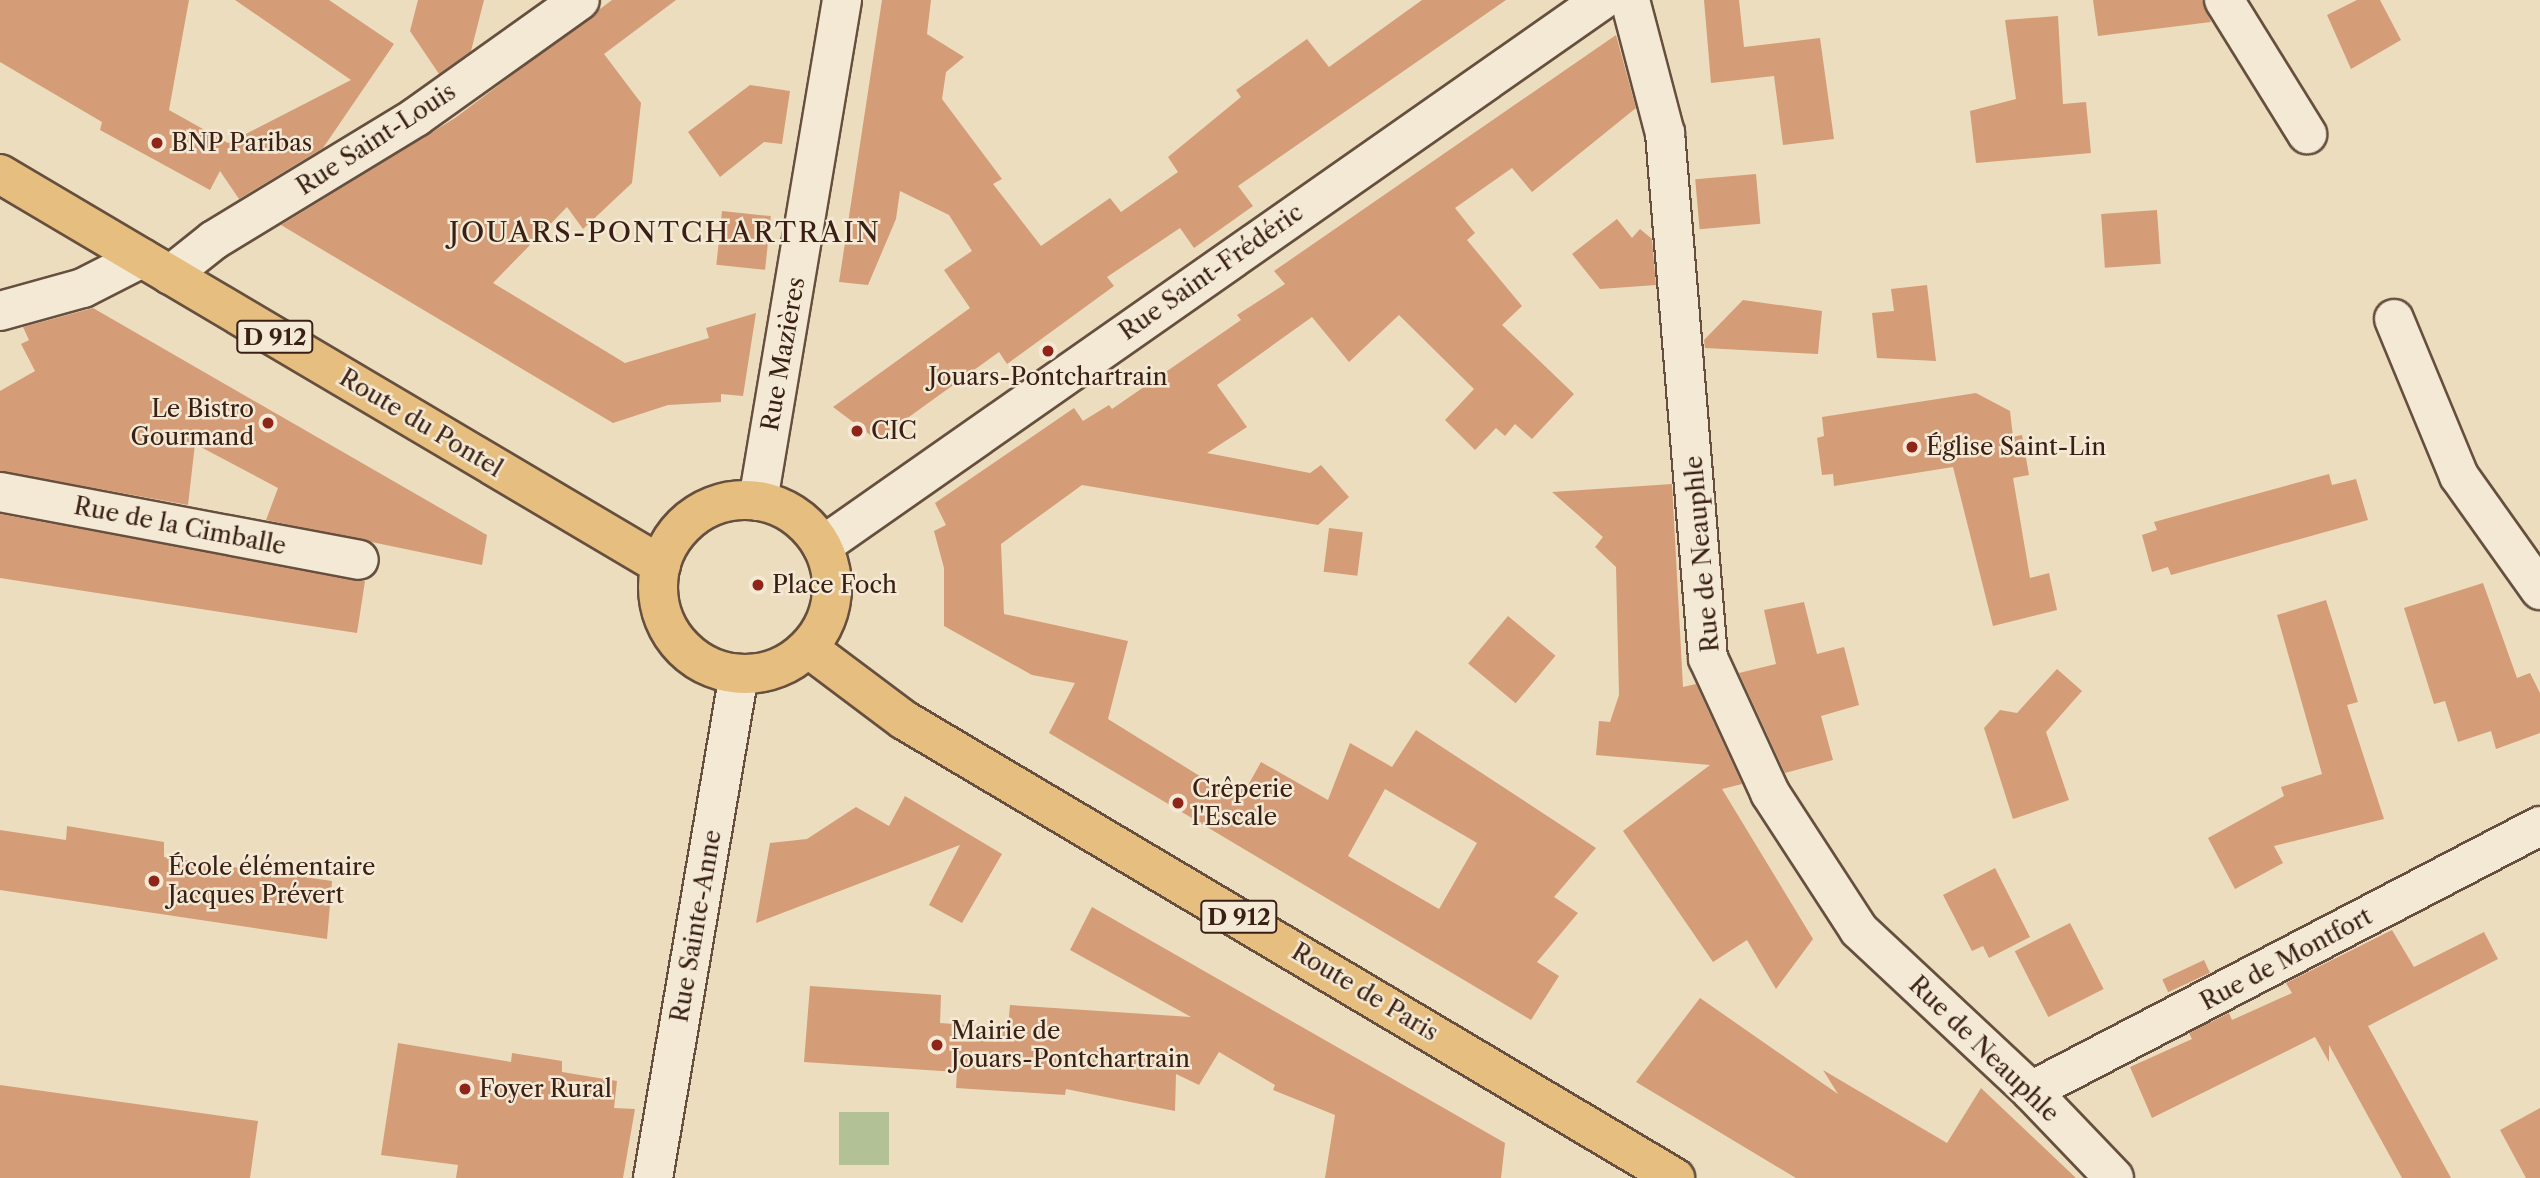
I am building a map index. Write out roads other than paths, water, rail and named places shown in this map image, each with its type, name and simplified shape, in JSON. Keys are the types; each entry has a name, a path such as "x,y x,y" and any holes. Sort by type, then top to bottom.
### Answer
{"main road":[{"name":"Route du Pontel","path":"0,174 661,565"},
{"path":"758,501 783,509 822,546 832,600 808,648 787,664 738,674 714,668 674,638 663,615 661,565 670,542 708,509 758,501"},
{"name":"Route de Paris","path":"808,648 904,720 1675,1178"}],"street":[{"name":"Rue Saint-Louis","path":"0,311 156,266 214,240 416,117 580,0"},
{"name":"Rue Mazières","path":"758,501 842,0"},
{"name":"Rue Saint-Frédéric","path":"822,546 1602,0"},
{"name":"Rue de Neauphle","path":"1630,0 1665,133 1708,658 1770,793 1858,930 2031,1091 2114,1178"},
{"path":"2224,0 2307,134"},
{"path":"2395,319 2459,476 2540,590"},
{"name":"Rue de la Cimballe","path":"0,492 359,561"},
{"name":"Rue Sainte-Anne","path":"653,1178 738,674"},
{"name":"Rue de Montfort","path":"2031,1091 2540,826"}],"place":[{"name":"BNP Paribas","path":"157,143"},
{"name":"Jouars-Pontchartrain","path":"1048,351"},
{"name":"Le Bistro Gourmand","path":"268,423"},
{"name":"CIC","path":"857,431"},
{"name":"Église Saint-Lin","path":"1912,447"},
{"name":"Place Foch","path":"758,585"},
{"name":"Crêperie l'Escale","path":"1178,803"},
{"name":"École élémentaire Jacques Prévert","path":"154,881"},
{"name":"Mairie de Jouars-Pontchartrain","path":"937,1045"},
{"name":"Foyer Rural","path":"465,1089"}],"district":[{"name":"JOUARS-PONTCHARTRAIN","path":"665,232"}]}
